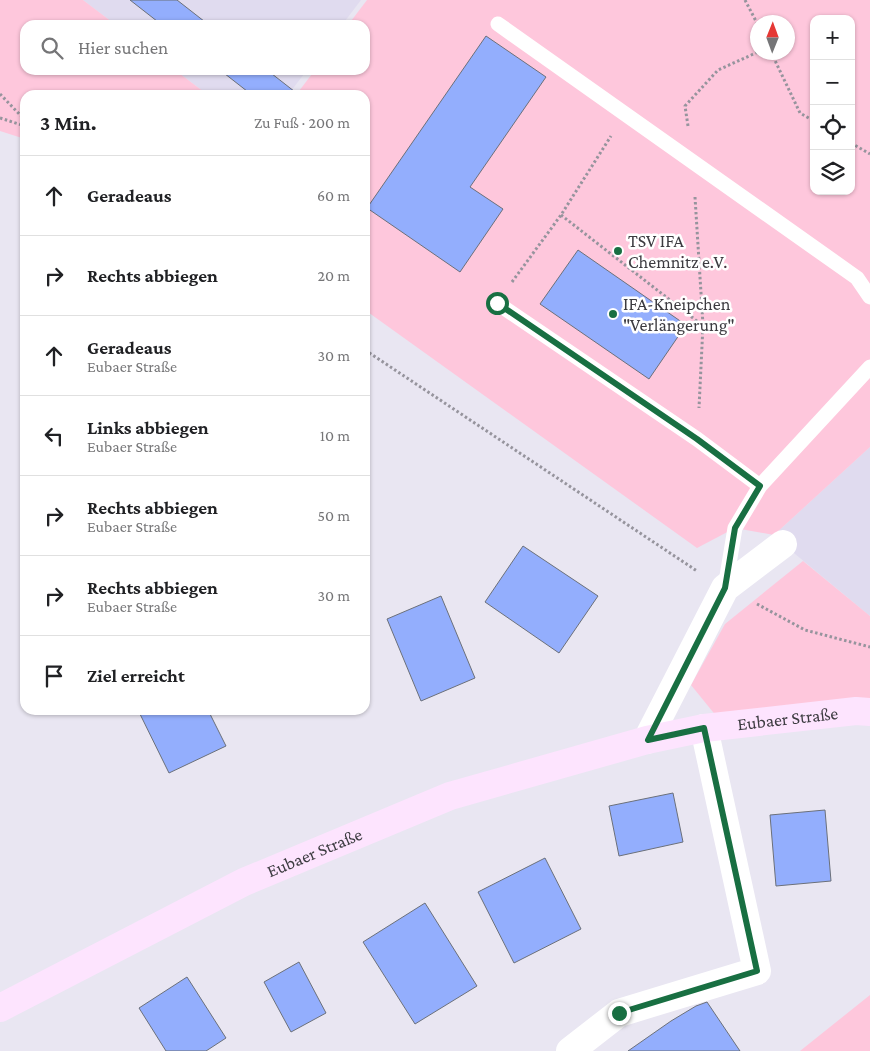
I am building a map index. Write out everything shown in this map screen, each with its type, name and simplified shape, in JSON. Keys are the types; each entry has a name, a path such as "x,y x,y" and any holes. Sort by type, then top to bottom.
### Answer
{"street":[{"path":"648,740 725,588 783,544"},
{"name":"Eubaer Straße","path":"0,1008 244,882 450,796 648,740 704,728 856,711 870,712"},
{"path":"570,1051 619,1013 757,971 704,728"}],"lane":[{"path":"498,24 858,278 870,298"},
{"path":"497,303 697,439 760,486"},
{"path":"725,588 735,528 760,486 870,367"}],"path":[{"path":"745,0 753,15"},
{"path":"697,439 703,325 693,163 685,106 718,70 750,56"},
{"path":"775,60 800,113 810,119"},
{"path":"0,94 20,115"},
{"path":"497,303 561,215 625,113"},
{"path":"0,118 20,124"},
{"path":"855,145 870,154"},
{"path":"561,215 703,325"},
{"path":"370,353 725,588 804,630 870,647"}],"shaded area":[{"path":"0,0 83,0 109,20 20,20 20,75 182,75 201,90 20,90 20,137 0,131"},
{"path":"83,0 361,0 346,20 109,20"},
{"name":"TSV IFA Chemnitz e.V.","path":"367,0 870,0 870,447 774,535 735,528 697,548 370,314 370,90 300,90 311,75 370,75 370,20 352,20"},
{"path":"182,75 303,75 292,90 201,90"},
{"path":"870,447 870,616 774,535"},
{"path":"803,561 870,616 870,703 717,717 691,685 725,624"},
{"path":"870,995 870,1051 800,1051"}],"building":[{"path":"130,0 177,0 203,20 156,20"},
{"path":"486,36 546,77 470,187 503,209 460,272 370,210 370,204"},
{"path":"226,75 273,75 293,90 246,90"},
{"name":"IFA-Kneipchen \"Verlängerung\"","path":"578,250 686,325 649,379 540,304"},
{"path":"523,546 598,596 559,653 485,602"},
{"path":"441,596 475,678 421,701 387,619"},
{"path":"140,715 210,715 226,746 169,773"},
{"path":"673,793 683,842 619,856 609,806"},
{"path":"825,810 831,881 776,886 770,815"},
{"path":"545,858 581,929 514,963 478,892"},
{"path":"425,903 477,986 415,1024 363,942"},
{"path":"299,962 326,1013 291,1032 264,982"},
{"path":"187,977 226,1038 206,1051 166,1051 139,1008"},
{"path":"707,1002 740,1051 628,1051 671,1021 696,1006"}],"place":[{"name":"TSV IFA Chemnitz e.V.","path":"618,251"},
{"name":"IFA-Kneipchen \"Verlängerung\"","path":"613,314"}],"route":[{"path":"497,303 697,439 760,486 735,528 725,588 648,740 704,728 757,971 619,1013"}]}
